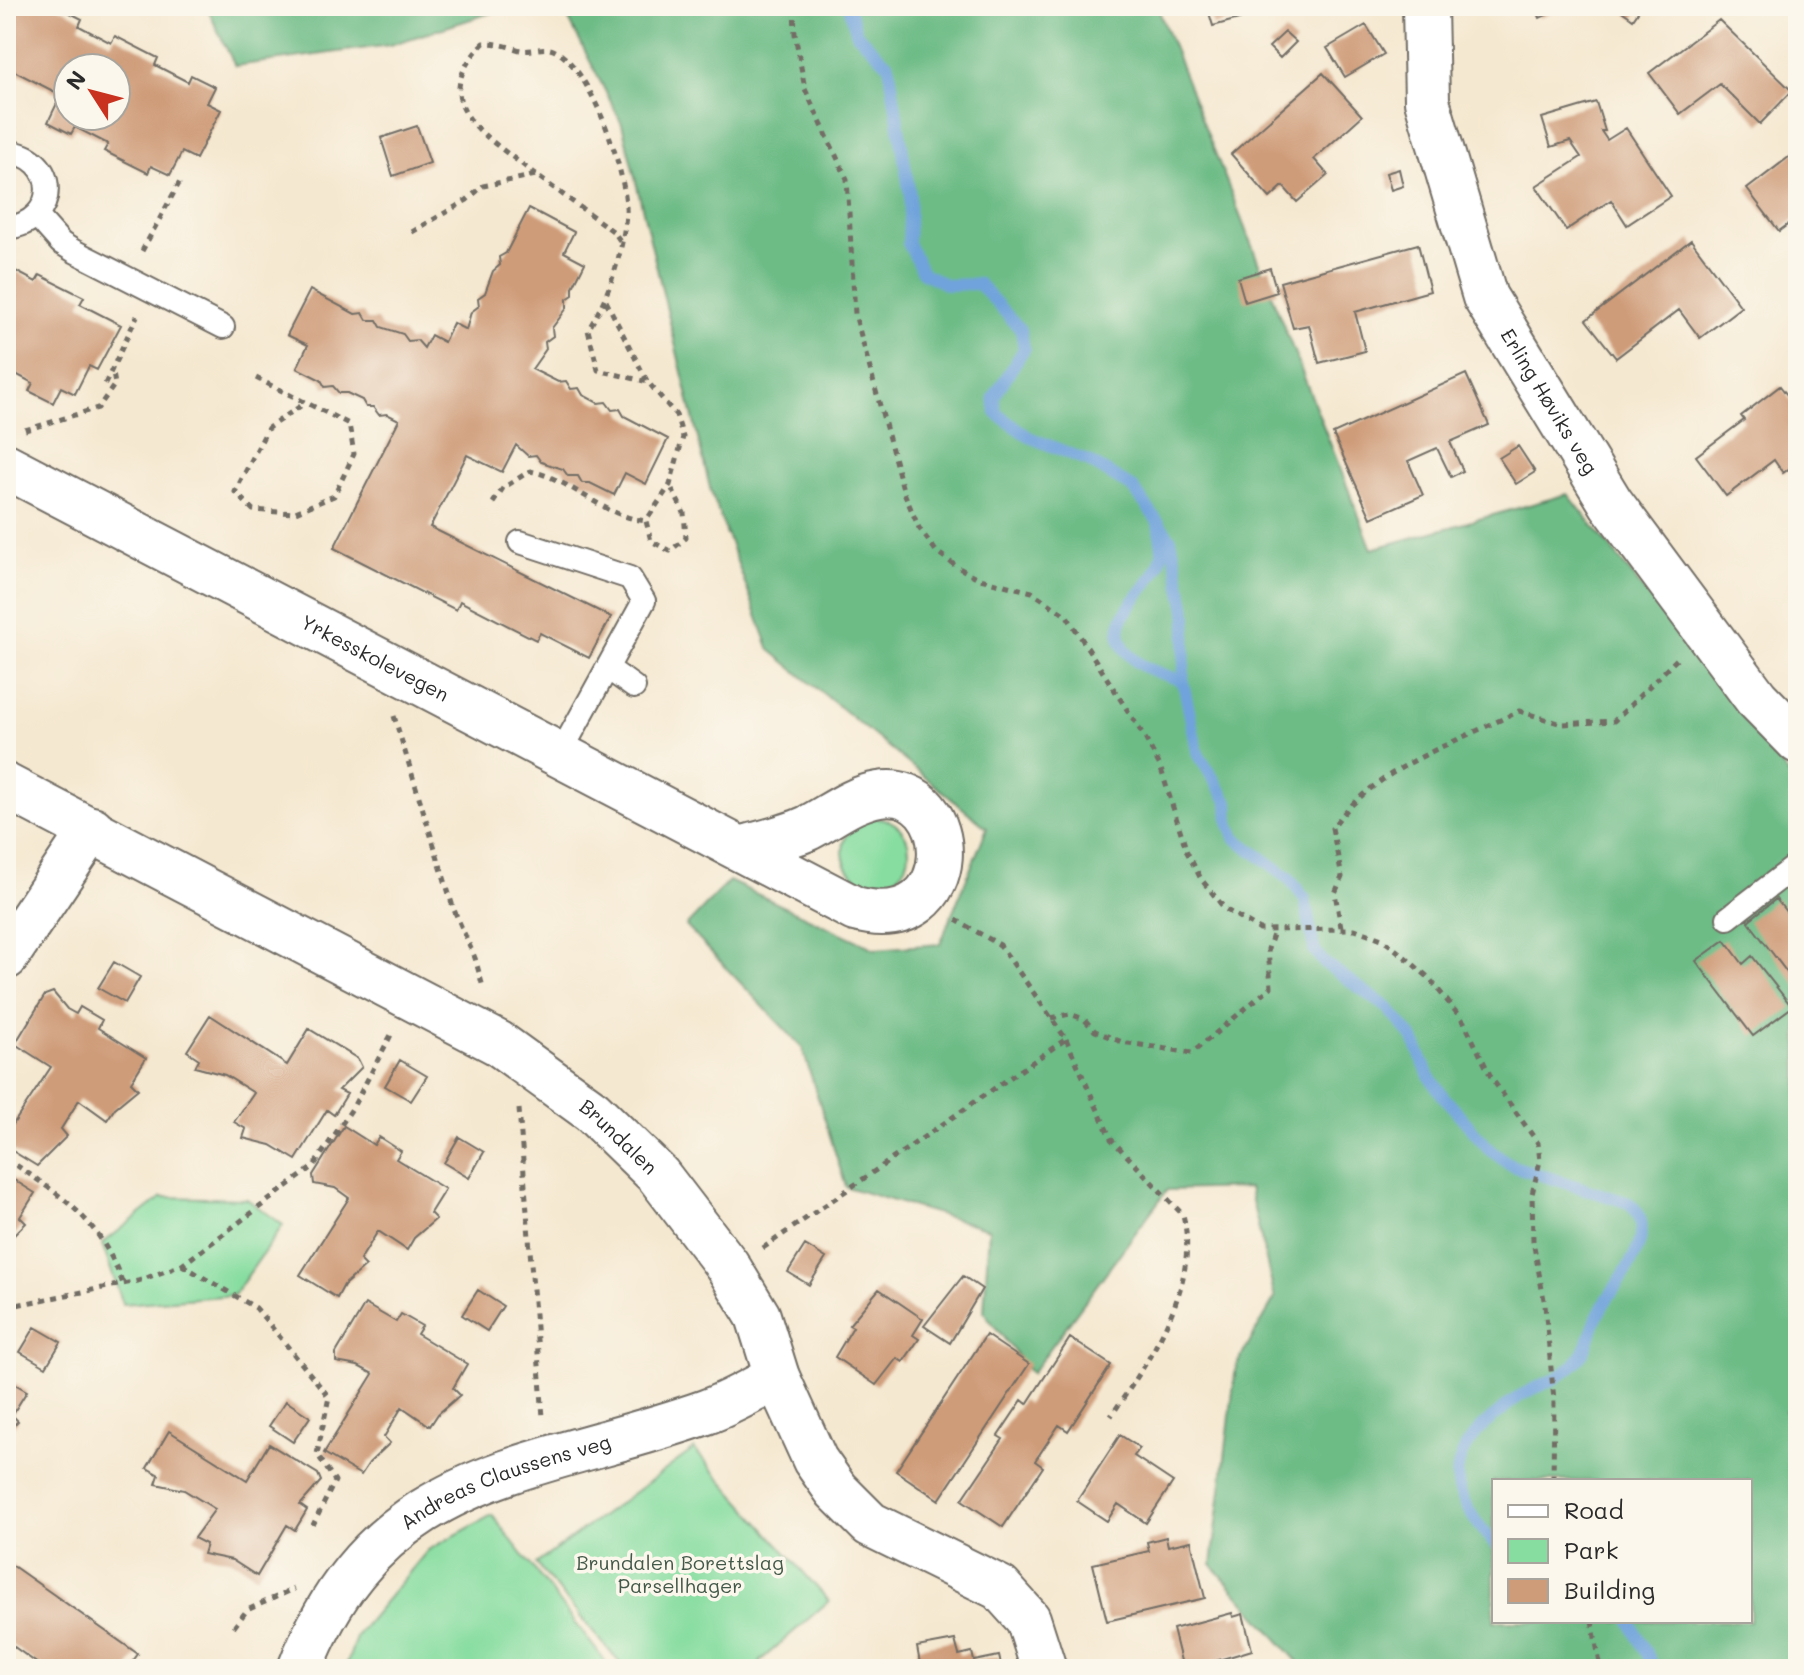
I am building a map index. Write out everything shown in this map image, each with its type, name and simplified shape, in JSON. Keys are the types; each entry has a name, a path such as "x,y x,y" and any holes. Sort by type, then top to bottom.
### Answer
{"street":[{"name":"Erling Høviks veg","path":"1425,6 1427,101 1485,297 1611,503 1756,698 1798,741"},
{"name":"Yrkesskolevegen","path":"12,449 380,660 744,848 855,909 875,914 896,913 915,904"},
{"name":"Brundalen","path":"6,786 411,996 507,1049 564,1088 636,1150 682,1203 735,1277 765,1332 777,1377 815,1460 853,1510 892,1536 1000,1588 1028,1619 1044,1669"},
{"path":"744,848 805,829 860,799 881,793 899,795 927,813 942,845 937,878 915,904"},
{"path":"8,950 92,829"},
{"name":"Andreas Claussens veg","path":"300,1669 324,1615 339,1592 385,1542 440,1500 495,1474 708,1411 777,1377"}],"lane":[{"path":"6,152 21,153 41,169 47,193 37,216 28,223 6,228"},
{"path":"37,216 61,243 223,327"},
{"path":"520,542 630,578 644,601 560,754"},
{"path":"609,669 634,687"},
{"path":"1728,918 1798,864"}],"path":[{"path":"794,6 795,34 805,89 847,179 855,314 903,490 919,528 936,551 957,567 980,579 1032,592 1067,616 1160,766 1176,821 1201,879 1240,921 1274,932 1341,927 1382,939 1429,978 1464,1022 1492,1079 1538,1143 1540,1161 1532,1194 1533,1241 1554,1400 1553,1479"},
{"path":"621,243 614,232 465,118 458,91 470,57 484,43 502,43 522,50 551,49 573,65 593,95 613,149 626,211 621,243 606,301 588,330 598,370 648,382"},
{"path":"412,232 467,200 483,186 536,175"},
{"path":"127,279 182,178"},
{"path":"105,384 149,290"},
{"path":"606,301 648,382 676,415 683,437 670,485 646,521 651,541 670,551 686,538 684,513 670,485"},
{"path":"12,449 98,408 115,384 112,368"},
{"path":"256,378 349,424 354,454 334,496 293,513 253,510 235,492 268,428 305,403"},
{"path":"493,503 503,488 530,471 543,473 606,511 646,521"},
{"path":"1341,927 1335,893 1342,877 1332,828 1347,808 1397,769 1519,711 1562,724 1614,721 1706,630"},
{"path":"380,660 454,910 475,958 507,1049 542,1383 544,1458"},
{"path":"915,904 967,924 1000,945 1066,1039 1111,1139 1183,1215 1186,1228 1182,1280 1162,1340 1111,1416"},
{"path":"1051,1018 1070,1014 1084,1019 1095,1031 1122,1042 1192,1053 1271,987 1268,949 1274,932"},
{"path":"6,1307 123,1284 182,1265 313,1167 353,1107 411,996"},
{"path":"735,1277 769,1243 1066,1039"},
{"path":"6,1158 73,1204 101,1234 123,1284"},
{"path":"182,1265 256,1308 329,1397 317,1454 335,1481 313,1525"},
{"path":"234,1627 247,1610 291,1589 339,1592"},
{"path":"1592,1623 1601,1669"}],"green space":[{"path":"206,6 512,6 390,45 235,66"},
{"path":"562,6 1157,6 1372,549 1568,494 1798,786 1798,1410 1785,1411 1798,1443 1798,1669 1304,1669 1212,1565 1236,1366 1275,1298 1249,1188 1167,1190 1031,1374 984,1312 989,1229 846,1187 802,1047 686,926 729,881 875,949 940,944 987,828 770,650 711,492 622,124"},
{"path":"876,818 899,828 909,851 899,874 876,884 853,874 843,851 853,828"},
{"path":"162,1197 247,1199 283,1225 234,1295 123,1304 102,1244"},
{"name":"Brundalen Borettslag Parsellhager","path":"694,1449 829,1601 759,1662 764,1669 625,1669 536,1564"},
{"path":"492,1515 611,1669 345,1669 357,1635 428,1550"}],"building":[{"path":"6,6 57,6 82,19 79,26 111,43 115,36 158,58 155,65 188,82 191,75 215,87 207,103 221,110 196,159 182,152 170,175 151,166 148,173 104,151 108,144 85,132 132,132 132,52 52,52 52,90 6,67"},
{"path":"1207,6 1267,6 1268,11 1213,26"},
{"path":"1535,6 1566,6 1540,18"},
{"path":"1615,6 1642,6 1633,19"},
{"path":"1719,20 1792,91 1760,124 1720,84 1680,114 1649,73"},
{"path":"1366,25 1384,54 1345,77 1327,48"},
{"path":"1285,32 1296,42 1280,58 1269,47"},
{"path":"1323,73 1362,116 1314,159 1328,175 1297,202 1283,186 1270,198 1231,154"},
{"path":"1596,102 1605,131 1601,131 1607,140 1626,128 1671,196 1627,225 1611,200 1566,230 1536,186 1581,157 1570,141 1551,147 1542,118"},
{"path":"417,126 430,163 393,176 381,138"},
{"path":"1798,150 1798,217 1779,231 1747,189"},
{"path":"1399,169 1403,186 1391,190 1386,173"},
{"path":"529,208 574,232 564,252 585,263 573,287 573,295 567,299 567,308 552,328 553,336 545,342 546,349 532,369 558,382 566,381 571,389 579,388 583,395 598,403 606,402 612,410 620,409 624,416 668,439 646,484 625,473 614,495 590,483 582,483 578,476 568,476 563,469 541,462 536,455 528,456 516,445 502,472 467,455 430,527 611,617 589,658 540,633 536,640 460,601 456,610 334,548 399,420 387,414 379,415 373,407 366,407 362,400 339,393 333,386 325,387 321,380 297,368 308,345 287,335 310,290 355,314 363,313 367,320 377,320 381,327 403,334 408,341 417,340 424,348 431,335 444,342 453,323 466,330 471,312 479,306 478,298 485,293 493,271 500,265 499,257 506,253"},
{"path":"1691,240 1741,307 1700,338 1679,310 1616,358 1586,320"},
{"path":"1418,244 1430,291 1355,312 1365,351 1319,363 1309,325 1293,328 1280,282"},
{"path":"6,266 36,282 40,275 84,297 80,304 121,325 97,370 89,366 75,394 61,387 53,403 29,391 33,383 6,369"},
{"path":"1270,268 1277,292 1245,302 1238,278"},
{"path":"1466,374 1489,425 1450,442 1463,471 1451,477 1437,448 1408,461 1423,495 1371,518 1333,434"},
{"path":"1780,386 1798,409 1798,462 1783,473 1774,460 1726,496 1696,456 1744,420 1741,416"},
{"path":"1518,446 1535,472 1516,484 1499,458"},
{"path":"1776,899 1795,923 1798,920 1798,987 1748,921"},
{"path":"1725,940 1743,964 1752,956 1792,1007 1753,1036 1696,961"},
{"path":"114,962 140,977 125,1003 98,988"},
{"path":"53,992 67,1009 76,1014 80,1007 102,1020 98,1028 146,1058 131,1082 138,1089 115,1108 107,1120 79,1100 61,1129 67,1136 37,1166 6,1147 6,1135 51,1067 15,1044 45,995"},
{"path":"210,1015 287,1065 309,1029 358,1059 362,1067 339,1090 347,1094 334,1115 327,1110 296,1160 271,1145 243,1138 246,1129 234,1122 254,1093 225,1075 195,1067 199,1059 187,1051"},
{"path":"400,1060 427,1076 411,1101 385,1086"},
{"path":"6,1098 14,1104 6,1116"},
{"path":"344,1126 374,1145 379,1137 401,1151 396,1159 445,1189 430,1213 436,1219 414,1238 407,1250 378,1231 360,1260 366,1266 344,1285 337,1298 300,1275 349,1198 335,1188 314,1184 313,1175"},
{"path":"459,1137 484,1152 469,1178 444,1163"},
{"path":"6,1175 35,1193 20,1217 26,1223 6,1243"},
{"path":"805,1245 826,1258 809,1285 788,1272"},
{"path":"963,1276 982,1289 950,1343 924,1326"},
{"path":"879,1289 923,1319 913,1335 919,1339 903,1362 897,1358 876,1385 835,1357 853,1327 849,1325"},
{"path":"478,1290 503,1306 487,1331 462,1315"},
{"path":"365,1304 396,1322 401,1314 422,1326 417,1334 467,1364 453,1388 460,1395 438,1414 430,1426 402,1407 384,1437 390,1443 361,1475 324,1453 373,1374 358,1366 336,1362 336,1353"},
{"path":"35,1327 61,1342 46,1367 20,1352"},
{"path":"986,1335 1029,1364 939,1500 896,1471"},
{"path":"1070,1338 1111,1365 1068,1431 1059,1425 1035,1461 1043,1467 1003,1527 962,1500 1003,1439 998,1436 1022,1400 1027,1404"},
{"path":"6,1379 27,1391 12,1415 18,1421 6,1433"},
{"path":"286,1401 310,1417 293,1442 269,1426"},
{"path":"169,1431 247,1480 269,1444 318,1474 321,1481 300,1505 307,1510 295,1530 287,1525 257,1576 232,1560 203,1554 206,1544 194,1538 215,1509 184,1490 156,1484 159,1475 147,1468"},
{"path":"1120,1435 1140,1448 1134,1456 1173,1482 1146,1523 1118,1504 1107,1521 1077,1501"},
{"path":"1166,1537 1168,1546 1191,1541 1205,1598 1107,1621 1093,1564 1149,1551 1147,1542"},
{"path":"6,1561 138,1654 127,1669 45,1669 6,1641"},
{"path":"1232,1613 1233,1617 1243,1614 1252,1650 1209,1663 1210,1669 1183,1669 1173,1629"},
{"path":"955,1640 959,1655 972,1652 974,1661 999,1656 1002,1669 921,1669 917,1647"}],"waterway":[{"path":"848,6 857,34 889,65 910,195 908,243 923,273 947,285 979,284 1021,330 1024,349 994,397 996,413 1029,437 1088,461 1133,488 1171,539 1187,615 1183,682 1198,754 1228,802 1229,822 1235,838 1288,877 1305,899 1314,949 1323,962 1388,1008 1413,1038 1428,1074 1443,1096 1491,1151 1513,1166 1629,1203 1639,1215 1642,1228 1633,1258 1600,1311 1581,1355 1564,1373 1513,1401 1491,1419 1464,1450 1458,1465 1461,1495 1492,1541"},
{"path":"1158,522 1162,554 1149,582 1122,621 1119,634 1124,647 1137,662 1183,682"},
{"path":"1631,1623 1655,1669"}]}
